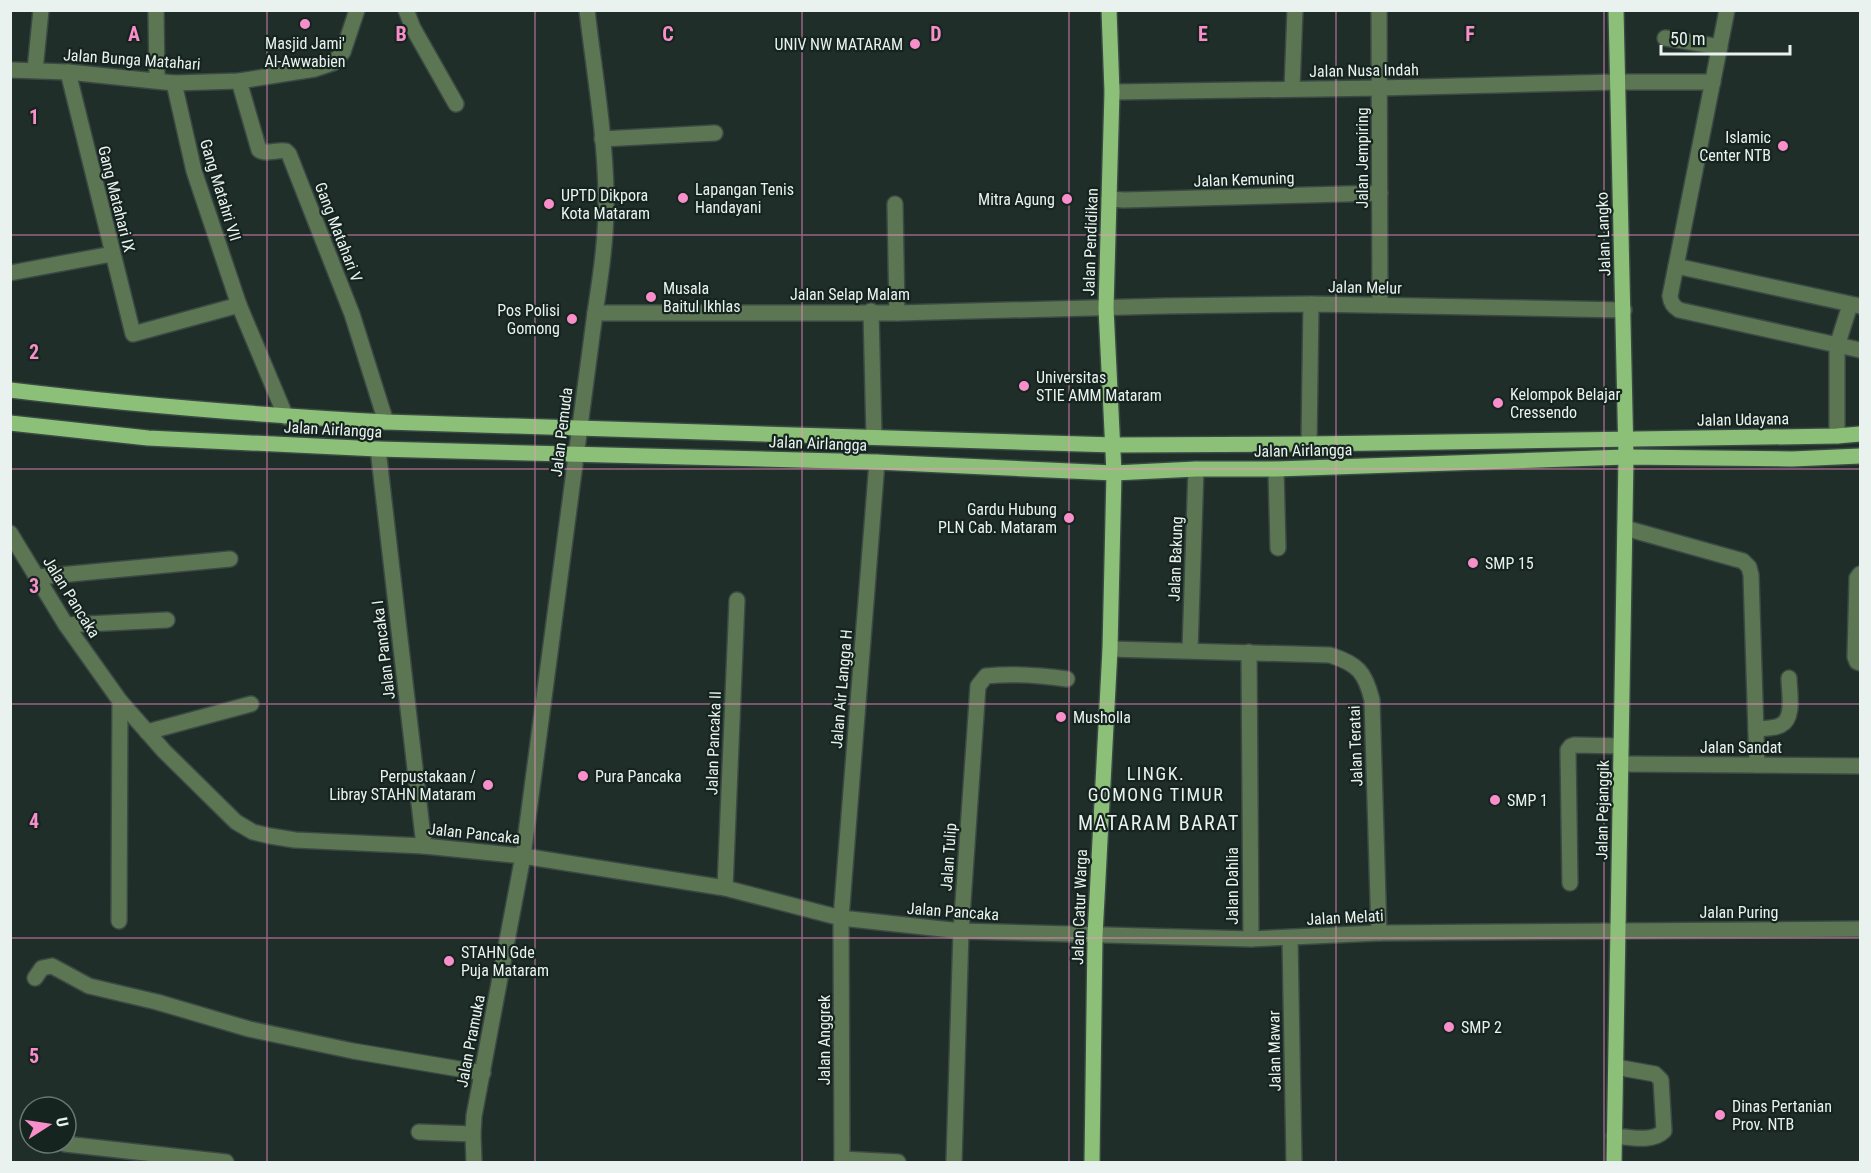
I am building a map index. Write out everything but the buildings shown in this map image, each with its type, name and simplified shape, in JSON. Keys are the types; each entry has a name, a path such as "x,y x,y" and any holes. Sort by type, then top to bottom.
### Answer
{"main road":[{"name":"Jalan Pendidikan","path":"1109,10 1112,92 1106,308 1114,473"},
{"name":"Jalan Langko","path":"1616,10 1626,457"},
{"name":"Jalan Airlangga","path":"10,390 126,404 286,417 1114,446 1626,439"},
{"name":"Jalan Airlangga","path":"10,423 148,438 378,449 877,462 1114,473 1626,457"},
{"name":"Jalan Udayana","path":"1626,439 1860,434"},
{"path":"1626,457 1792,459 1860,456"},
{"name":"Jalan Pejanggik","path":"1614,1162 1626,457"},
{"name":"Jalan Catur Warga","path":"1092,1162 1095,936 1110,649 1114,473"}],"street":[{"path":"35,70 41,10"},
{"path":"156,10 157,80"},
{"name":"Jalan Bunga Matahari","path":"10,70 68,72 174,83 239,81 315,69 333,63 346,48 357,10"},
{"path":"406,10 413,28 456,104"},
{"name":"Jalan Pemuda","path":"523,856 603,264 605,207 603,139 587,10"},
{"path":"1292,89 1295,10"},
{"name":"Jalan Jempiring","path":"1379,10 1380,305"},
{"path":"1727,10 1670,296 1672,304 1679,310 1860,350"},
{"path":"1665,38 1720,47"},
{"name":"Gang Matahari IX","path":"68,72 133,334 239,305"},
{"name":"Gang Matahari V","path":"239,81 259,150 263,153 286,150 289,154 352,314 386,422"},
{"name":"Jalan Nusa Indah","path":"1112,92 1713,82"},
{"name":"Gang Matahri VII","path":"174,83 197,180 239,305 286,417"},
{"path":"603,139 715,133"},
{"name":"Jalan Kemuning","path":"1109,199 1380,193"},
{"path":"895,204 897,313"},
{"path":"10,273 112,254"},
{"path":"1676,266 1855,305 1837,346 1837,436"},
{"path":"1309,444 1311,304"},
{"name":"Jalan Melur","path":"1106,308 1311,304 1624,310"},
{"name":"Jalan Selap Malam","path":"595,313 871,311 897,313 1106,308"},
{"path":"871,311 874,436"},
{"name":"Jalan Pancaka I","path":"378,449 424,846"},
{"name":"Jalan Air Langga H","path":"841,918 877,462"},
{"name":"Jalan Bakung","path":"1190,650 1196,469"},
{"path":"1276,469 1278,548"},
{"path":"1625,528 1743,561 1749,567 1757,765"},
{"name":"Jalan Pancaka","path":"10,533 66,626 120,701 147,732 236,822 253,832 295,840 424,846 523,856 725,888 841,918 961,932 1074,935"},
{"path":"38,578 230,560"},
{"path":"1860,574 1857,578 1855,657 1860,663"},
{"name":"Jalan Pancaka II","path":"725,888 736,600"},
{"path":"66,626 167,620"},
{"name":"Jalan Teratai","path":"1110,649 1330,655 1346,660 1359,668 1368,683 1372,700 1379,933"},
{"name":"Jalan Dahlia","path":"1249,652 1251,939"},
{"name":"Jalan Tulip","path":"954,1162 961,932 978,686 986,676 993,675 1030,674 1068,679"},
{"path":"1756,729 1784,724 1789,714 1789,678"},
{"path":"119,921 120,701"},
{"path":"147,732 251,704"},
{"path":"1570,884 1568,750 1574,745 1621,746"},
{"name":"Jalan Sandat","path":"1621,764 1860,766"},
{"name":"Jalan Pramuka","path":"474,1162 474,1116 523,856"},
{"name":"Jalan Anggrek","path":"841,918 842,1161"},
{"name":"Jalan Puring","path":"1617,930 1860,929"},
{"name":"Jalan Melati","path":"1074,935 1251,939 1379,933 1617,930"},
{"name":"Jalan Mawar","path":"1290,938 1294,1162"},
{"path":"35,978 42,968 52,966 89,986 157,1002 249,1029 353,1051 483,1073"},
{"path":"1614,1136 1648,1138 1659,1136 1664,1131 1661,1080 1655,1074 1616,1067"},
{"path":"419,1132 473,1134"},
{"path":"78,1146 186,1160 226,1162"},
{"path":"842,1161 898,1162"}],"place":[{"name":"Masjid Jami' Al-Awwabien","path":"305,24"},
{"name":"UNIV NW MATARAM","path":"915,44"},
{"name":"Islamic Center NTB","path":"1783,146"},
{"name":"Lapangan Tenis Handayani","path":"683,198"},
{"name":"Mitra Agung","path":"1067,199"},
{"name":"UPTD Dikpora Kota Mataram","path":"549,204"},
{"name":"Musala Baitul Ikhlas","path":"651,297"},
{"name":"Pos Polisi Gomong","path":"572,319"},
{"name":"Universitas STIE AMM Mataram","path":"1024,386"},
{"name":"Kelompok Belajar Cressendo","path":"1498,403"},
{"name":"Gardu Hubung PLN Cab. Mataram","path":"1069,518"},
{"name":"SMP 15","path":"1473,563"},
{"name":"Musholla","path":"1061,717"},
{"name":"Pura Pancaka","path":"583,776"},
{"name":"Perpustakaan / Libray STAHN Mataram","path":"488,785"},
{"name":"SMP 1","path":"1495,800"},
{"name":"STAHN Gde Puja Mataram","path":"449,961"},
{"name":"SMP 2","path":"1449,1027"},
{"name":"Dinas Pertanian Prov. NTB","path":"1720,1115"}],"district":[{"name":"LINGK. GOMONG TIMUR","path":"1156,784"},
{"name":"MATARAM BARAT","path":"1159,823"}]}
